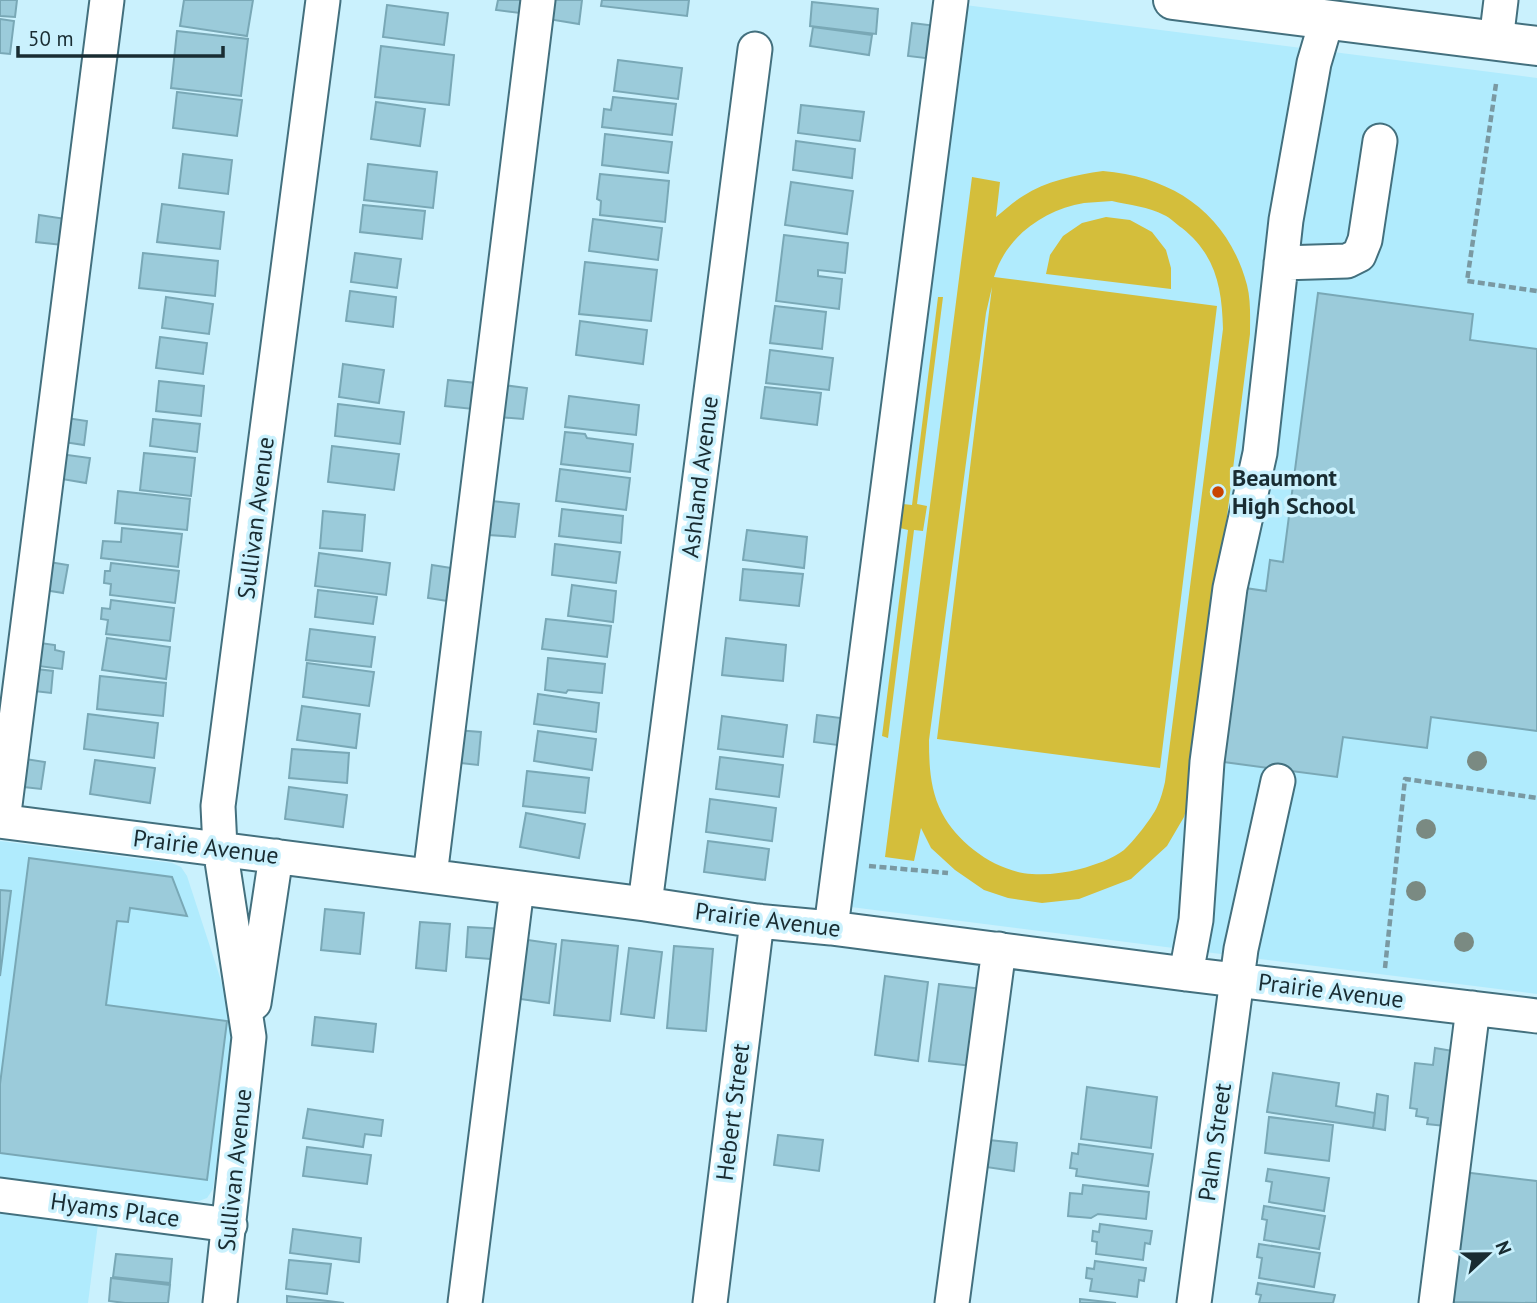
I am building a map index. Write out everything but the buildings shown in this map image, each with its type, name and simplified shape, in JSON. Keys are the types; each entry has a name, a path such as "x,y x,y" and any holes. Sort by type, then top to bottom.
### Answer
{"main road":[{"path":"1172,0 1317,12 1537,46"}],"street":[{"path":"1,821 107,0"},
{"name":"Sullivan Avenue","path":"250,1037 220,848 218,806 323,0"},
{"path":"430,876 538,0"},
{"path":"831,928 951,0"},
{"path":"1496,41 1501,0"},
{"path":"1186,974 1196,920 1207,762 1230,588 1260,453 1286,220 1314,63 1317,12"},
{"name":"Ashland Avenue","path":"645,904 755,50"},
{"path":"1281,263 1347,261 1359,256 1365,240 1380,141"},
{"name":"Palm Street","path":"1194,1303 1241,949 1278,781"},
{"name":"Prairie Avenue","path":"1,821 645,904 757,921 1537,1016"},
{"name":"Sullivan Avenue","path":"220,1303 250,1037 276,856"},
{"path":"464,1303 517,888"},
{"path":"1198,894 1252,898"},
{"name":"Hebert Street","path":"710,1303 757,921"},
{"path":"952,1303 999,949"},
{"path":"1436,1303 1473,1008"},
{"name":"Hyams Place","path":"0,1195 230,1225"}],"path":[{"path":"1496,85 1467,281 1537,291"},
{"path":"1385,968 1405,779 1537,798"},
{"path":"867,877 867,866 948,873"}],"shaded area":[{"name":"Beaumont High School","path":"965,5 1537,78 1537,994 843,906"},
{"path":"1103,171 1153,181 1175,191 1212,219 1238,260 1247,285 1250,334 1193,786 1184,817 1167,846 1131,879 1079,899 1042,903 1008,898 984,890 955,870 931,848 921,828 914,861 885,857 972,177 1000,182 996,217 1019,198 1041,186 1061,179","holes":["1112,201 1164,215 1203,249 1219,286 1223,329 1165,782 1160,801 1142,830 1124,850 1114,856 1080,869 1032,874 992,862 968,845 949,824 938,804 933,786 929,740 986,313 992,287 937,739 1160,768 1217,306 994,277 1007,250 1017,238 1041,219 1084,203"]},
{"path":"1106,217 1130,220 1152,232 1166,250 1171,268 1171,289 1046,274 1050,255 1063,236 1082,223"},
{"path":"938,297 943,297 917,504 927,506 923,531 914,530 888,738 882,736 908,530 900,528 903,504 912,505"},
{"path":"0,841 172,863 181,867 187,876 230,1008 234,1030 213,1189 207,1198 188,1201 0,1178"},
{"path":"0,1211 98,1224 88,1303 0,1303"}],"place":[{"name":"Beaumont High School","path":"1218,492"}]}
